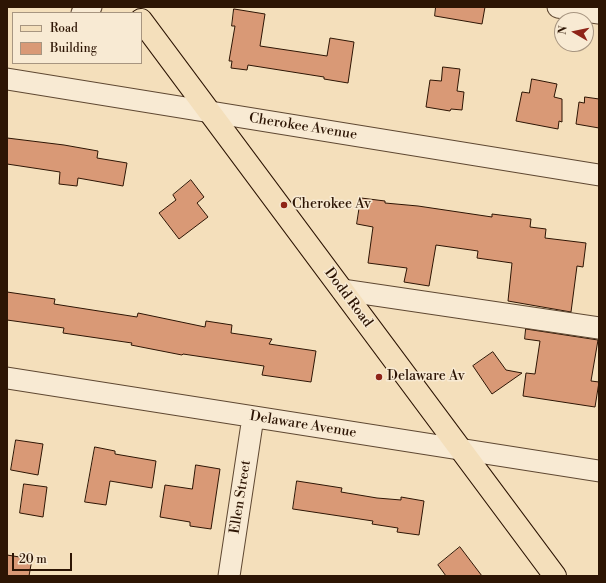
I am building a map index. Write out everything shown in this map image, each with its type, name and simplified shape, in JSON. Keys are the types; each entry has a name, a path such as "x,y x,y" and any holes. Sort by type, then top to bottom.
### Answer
{"main road":[{"name":"Dodd Road","path":"142,21 555,576"}],"street":[{"path":"558,7 599,13"},
{"name":"Cherokee Avenue","path":"7,80 208,111 599,175"},
{"path":"342,290 599,328"},
{"name":"Delaware Avenue","path":"7,378 599,471"},
{"name":"Ellen Street","path":"229,576 253,417"}],"building":[{"path":"436,7 485,7 482,24 435,16"},
{"path":"234,9 265,14 260,46 327,56 330,38 354,42 348,83 324,79 324,77 248,65 247,70 231,68 232,61 229,61 235,26 232,26"},
{"path":"443,67 460,69 457,91 464,92 462,110 451,109 450,111 426,107 430,80 441,81"},
{"path":"532,79 557,84 554,97 562,99 562,122 559,121 558,129 516,121 522,92 529,93"},
{"path":"585,97 599,99 599,128 576,124 579,102 584,103"},
{"path":"7,138 98,151 97,158 127,163 123,186 78,178 77,186 59,184 60,172 7,164"},
{"path":"191,180 204,197 197,203 208,217 179,239 159,213 176,200 173,195"},
{"path":"361,198 385,201 385,203 418,206 492,217 492,214 531,219 530,227 546,229 545,238 586,243 583,267 577,266 571,312 508,301 512,263 477,258 478,251 436,245 429,286 404,282 407,268 368,263 373,227 357,224"},
{"path":"7,292 55,299 54,304 137,317 138,313 205,327 206,321 232,325 231,333 272,339 269,344 316,351 311,382 262,375 264,366 182,355 131,345 132,343 63,333 64,328 7,320"},
{"path":"526,329 598,340 591,381 599,382 595,407 523,396 526,373 535,374 540,341 525,339"},
{"path":"493,352 506,370 522,373 492,394 473,366"},
{"path":"16,440 43,444 38,475 11,470"},
{"path":"95,447 115,451 115,454 156,461 152,488 110,481 106,505 85,502"},
{"path":"196,465 220,469 211,529 190,526 190,522 160,517 165,485 192,489"},
{"path":"297,481 342,488 341,492 377,498 401,500 401,497 424,501 419,535 397,532 398,528 372,524 373,521 293,509"},
{"path":"24,484 47,487 43,517 20,513"},
{"path":"460,547 482,576 446,576 438,565"},
{"path":"7,555 32,559 29,576 7,576"}],"place":[{"name":"Cherokee Av","path":"284,205"},
{"name":"Delaware Av","path":"379,377"}]}
